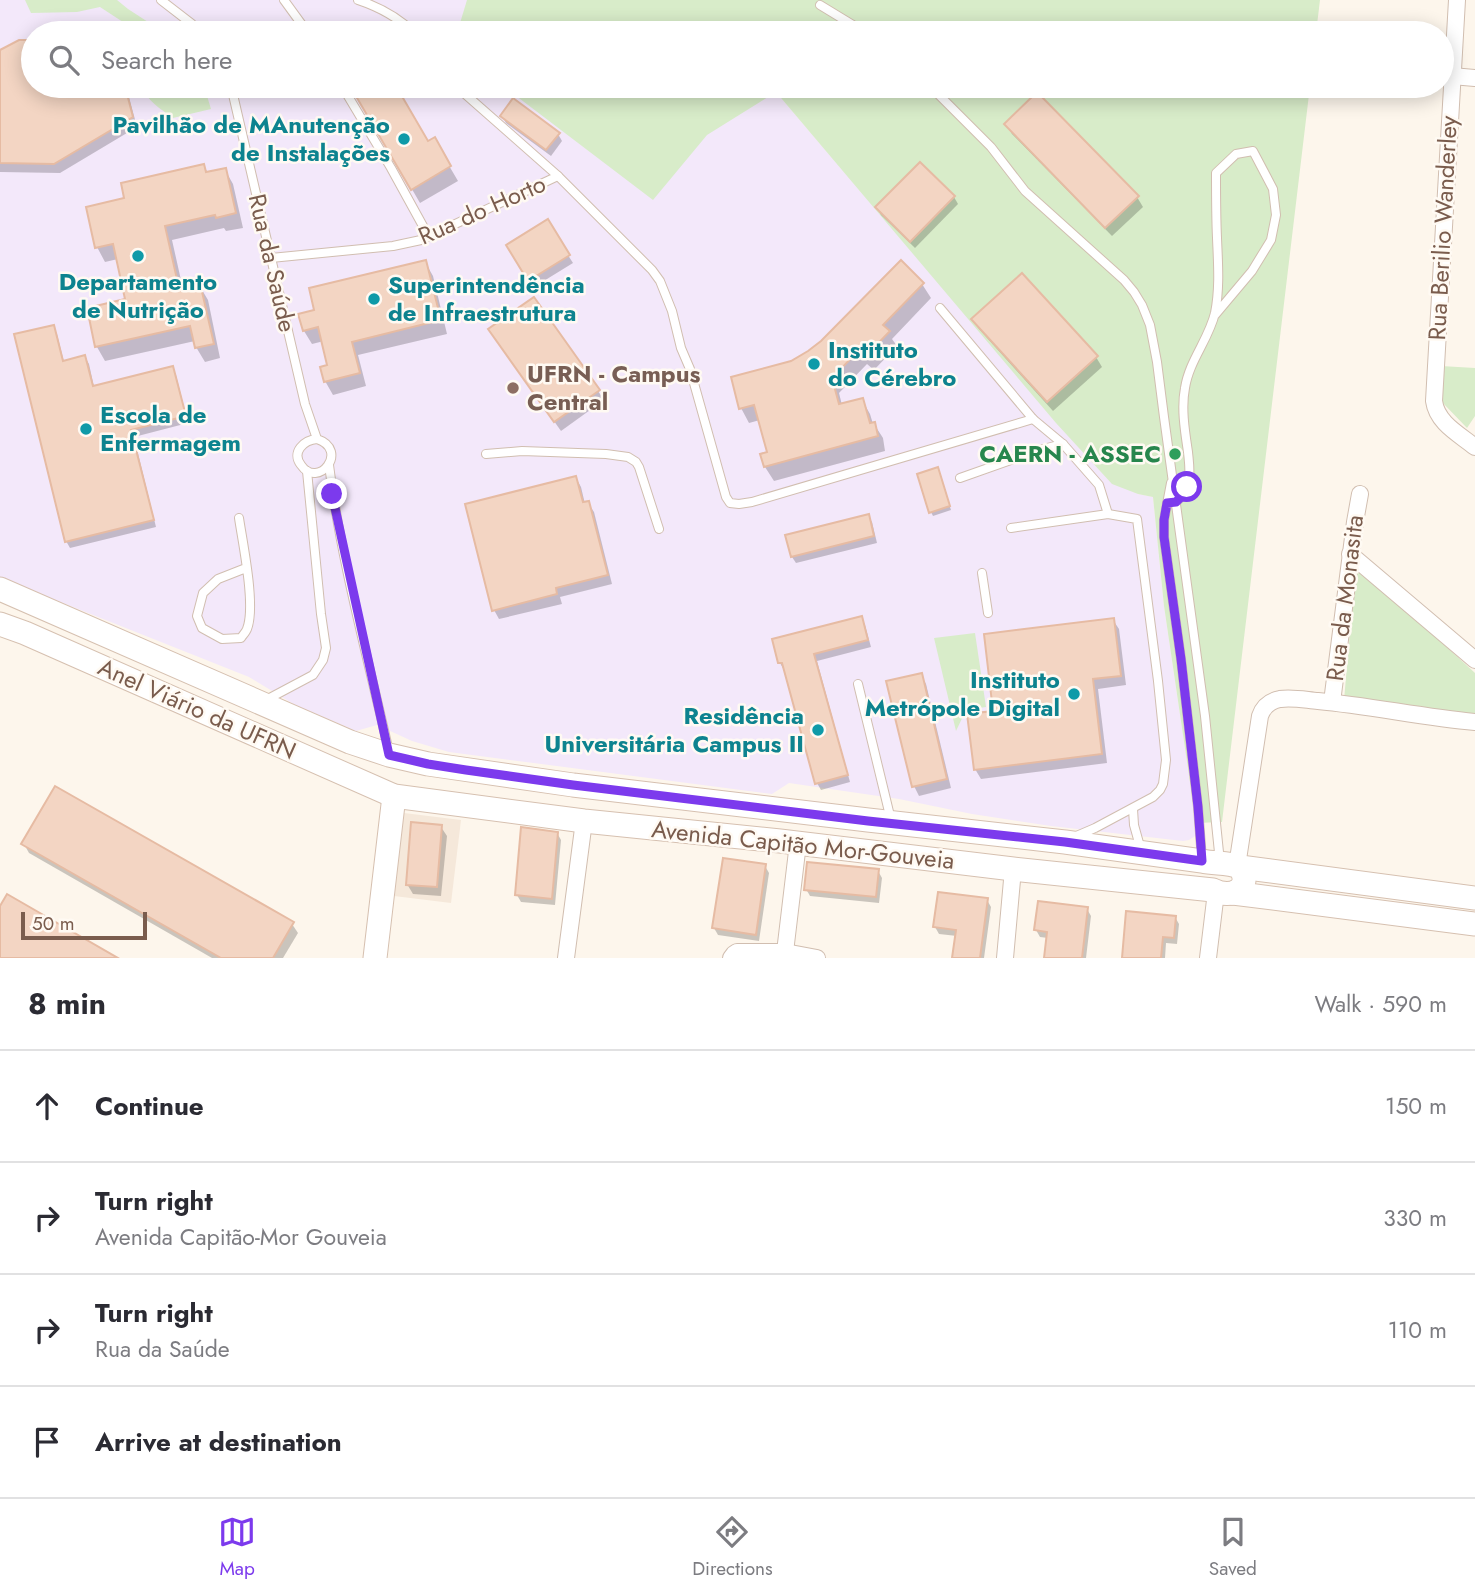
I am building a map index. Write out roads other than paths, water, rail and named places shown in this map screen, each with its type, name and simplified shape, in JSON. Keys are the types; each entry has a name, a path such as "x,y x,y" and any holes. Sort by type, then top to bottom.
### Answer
{"main road":[{"name":"Anel Viário da UFRN","path":"0,589 349,742 428,764 573,785 1065,842 1223,865"},
{"name":"Anel Viário da UFRN","path":"0,624 394,796"},
{"path":"375,958 394,796"},
{"name":"Avenida Capitão Mor-Gouveia","path":"394,796 584,821 798,843 1221,896 1475,924"},
{"path":"1223,865 1243,872 1243,884 1238,891 1221,896 1209,879 1210,872 1223,865 1475,898"}],"street":[{"name":"Rua Berilio Wanderley","path":"1454,46 1457,0"},
{"path":"1454,76 1475,78"},
{"name":"Rua Berilio Wanderley","path":"1451,98 1434,401 1435,409 1442,419 1473,440"},
{"name":"Rua da Monasita","path":"1332,702 1360,494"},
{"path":"1350,554 1475,660"},
{"path":"1223,865 1261,716 1270,703 1286,699 1332,702 1475,722"},
{"path":"566,958 584,821"},
{"path":"785,952 798,843"},
{"path":"1005,958 1013,869"},
{"path":"1208,958 1221,896"},
{"path":"731,958 737,953 785,952 817,958"}],"lane":[{"path":"161,0 188,21"},
{"path":"284,0 299,21"},
{"path":"358,0 377,6 400,21"},
{"path":"820,5 844,21"},
{"name":"Rua da Saúde","path":"234,98 304,404 317,439 323,441 331,451 329,466 332,494 389,755"},
{"path":"349,98 429,237"},
{"name":"Rua do Horto","path":"271,258 393,246 429,237 558,176 470,98"},
{"path":"942,98 991,147 1026,191 1124,279 1134,292 1150,325 1172,477 1172,502 1205,716 1223,865"},
{"path":"1214,315 1252,271 1271,240 1276,215 1273,189 1253,151 1236,154 1216,173 1219,275 1214,315 1209,332 1189,371 1185,387 1189,481 1185,493 1172,502 1164,520 1198,807 1223,865"},
{"path":"558,176 660,281 672,311 730,503 752,502 1033,419"},
{"path":"940,309 1033,419 1063,444 1099,485 1108,514"},
{"path":"317,439 307,441 299,448 298,461 307,471 319,472 329,466"},
{"path":"960,478 1063,444"},
{"path":"486,454 522,451 628,457 639,467 659,528"},
{"path":"261,703 313,674 323,660 326,648 307,471"},
{"path":"1011,527 1108,514 1137,519 1158,681 1166,774 1160,790 1147,801 1065,842"},
{"path":"239,518 246,568 251,605 247,631 240,638 222,639 202,628 197,616 203,593 218,579 246,568"},
{"path":"982,573 988,613"},
{"path":"858,684 892,823"},
{"path":"1133,809 1134,825 1142,853"}],"place":[{"name":"Pavilhão de MAnutenção de Instalações","path":"404,139"},
{"name":"Departamento de Nutrição","path":"138,256"},
{"name":"Superintendência de Infraestrutura","path":"374,299"},
{"name":"Instituto do Cérebro","path":"814,364"},
{"name":"UFRN - Campus Central","path":"513,388"},
{"name":"Escola de Enfermagem","path":"86,429"},
{"name":"CAERN - ASSEC","path":"1175,454"},
{"name":"Instituto Metrópole Digital","path":"1074,694"},
{"name":"Residência Universitária Campus II","path":"818,730"}]}
